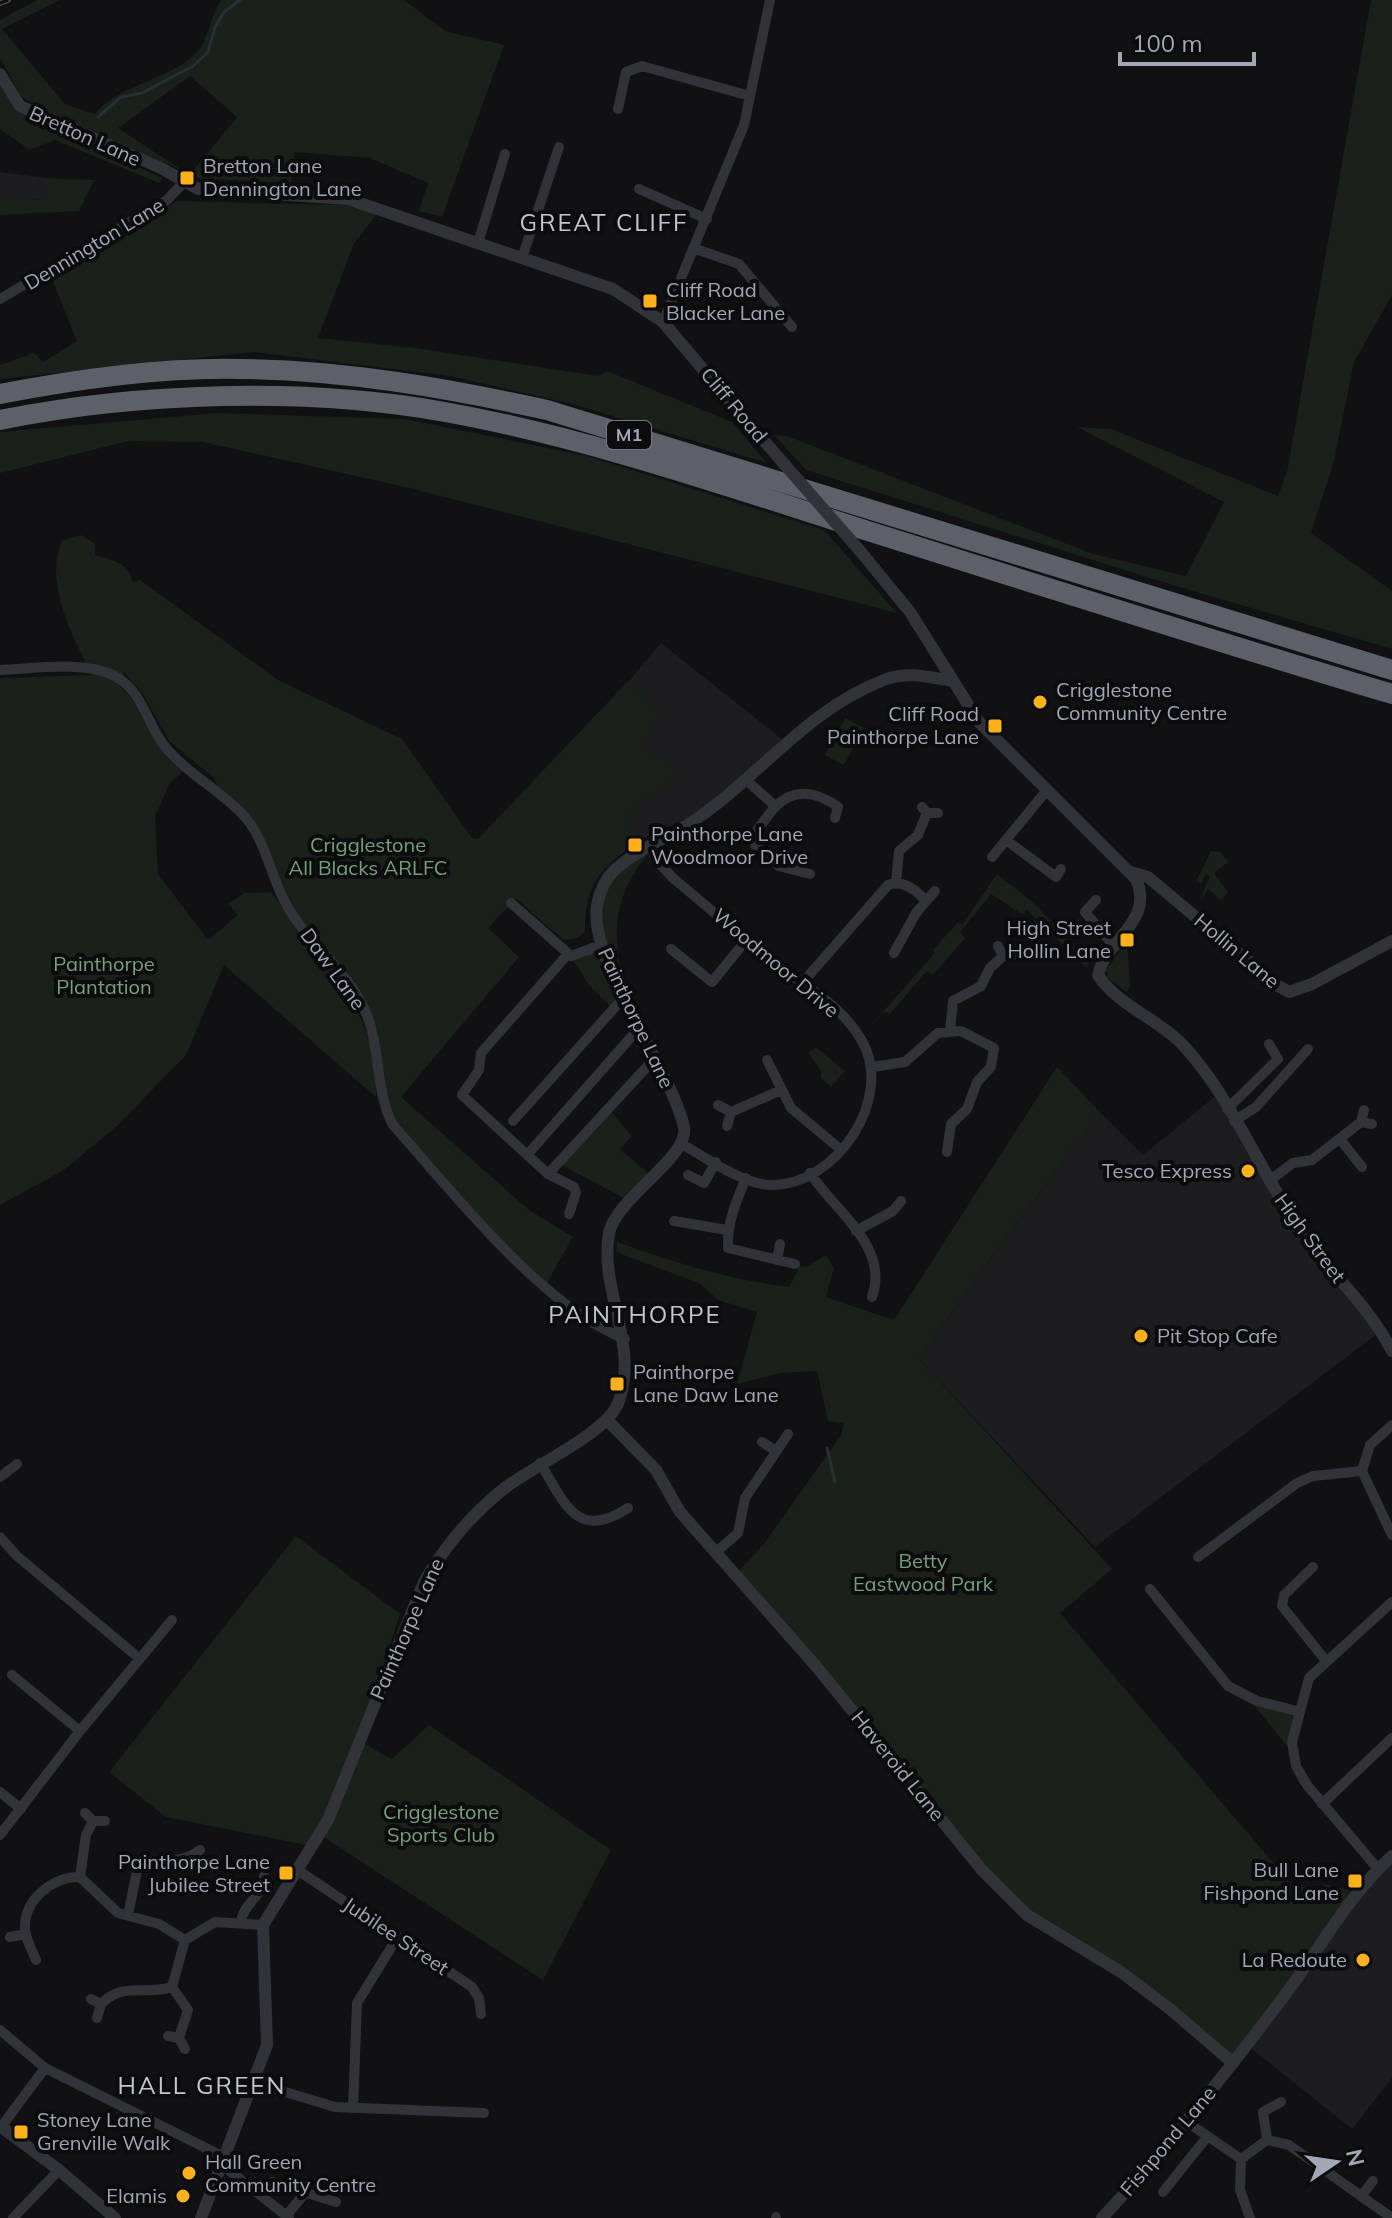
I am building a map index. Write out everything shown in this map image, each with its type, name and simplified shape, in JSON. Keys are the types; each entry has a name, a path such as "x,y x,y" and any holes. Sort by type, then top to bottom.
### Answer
{"highway":[{"name":"M1","path":"0,394 130,374 241,368 374,379 486,397 547,410 1238,620 1392,670"},
{"name":"M1","path":"0,420 105,401 219,397 352,401 443,411 560,437 711,482 1392,694"}],"street":[{"path":"663,322 696,249 744,125 770,0"},
{"path":"618,109 626,72 642,66 750,96"},
{"name":"Bretton Lane","path":"0,74 20,106 161,168 184,182"},
{"path":"522,258 559,147"},
{"path":"478,243 505,154"},
{"name":"Cliff Road","path":"184,182 213,193 348,199 613,289 663,322 910,612 979,722 1131,872"},
{"name":"Dennington Lane","path":"0,299 167,200 184,182"},
{"path":"639,189 707,219"},
{"path":"696,249 739,264 792,327"},
{"name":"Daw Lane","path":"0,670 84,668 105,672 126,683 140,700 165,746 248,820 290,911 353,990 366,1012 378,1052 384,1105 393,1125 545,1287 603,1330 625,1339"},
{"name":"Painthorpe Lane","path":"682,1144 685,1131 655,1058 601,945 596,907 601,890 615,869 686,826 746,780 784,741 876,684 901,676 923,674 952,681"},
{"path":"746,780 774,805"},
{"path":"992,857 1047,790"},
{"path":"810,874 792,875 779,866 755,845 756,829 774,805 791,795 811,793 838,807 835,818"},
{"path":"896,882 899,851 918,835 929,811"},
{"path":"1006,840 1056,877 1061,869"},
{"name":"Woodmoor Drive","path":"650,845 656,860 674,879 803,982 861,1039 872,1067"},
{"name":"Hollin Lane","path":"1131,872 1148,877 1289,992 1312,984 1392,941"},
{"name":"High Street","path":"1131,872 1139,887 1141,904 1136,920 1098,975 1103,983 1161,1024 1184,1046 1227,1109 1299,1228 1373,1320 1392,1351"},
{"path":"803,982 868,911 880,892 896,882 906,885 926,901"},
{"path":"894,953 935,891"},
{"path":"1096,900 1080,912 1115,947"},
{"path":"511,903 567,955"},
{"path":"671,949 712,982 747,939"},
{"path":"569,1214 576,1193 574,1187 548,1174 462,1095 479,1070 481,1053 567,955 601,945"},
{"path":"950,1031 953,1001 981,986 990,968 1005,952"},
{"path":"509,1105 516,1118 625,996"},
{"path":"527,1155 640,1027"},
{"path":"608,1421 621,1393 625,1339 612,1284 609,1232 629,1201 682,1144 746,1178 776,1185 810,1173 840,1149 865,1116 870,1099 872,1067 905,1062 928,1038 950,1031 973,1036 994,1048 995,1055 991,1067 977,1082 967,1109 956,1117 948,1133 947,1152"},
{"path":"1227,1109 1278,1059 1269,1044"},
{"path":"1234,1121 1256,1107 1308,1049"},
{"path":"548,1174 655,1058"},
{"path":"767,1060 779,1091 791,1108 840,1149"},
{"path":"731,1112 779,1091"},
{"path":"718,1105 731,1112"},
{"path":"727,1126 731,1112"},
{"path":"1269,1181 1293,1163 1312,1160 1366,1119"},
{"path":"934,1129 948,1133"},
{"path":"1340,1139 1355,1164"},
{"path":"688,1175 704,1183 716,1162"},
{"path":"810,1173 824,1194 846,1214 876,1265 881,1280 872,1297"},
{"path":"746,1178 727,1230 728,1248 795,1264"},
{"path":"856,1231 893,1211 901,1201"},
{"path":"893,1211 902,1222"},
{"path":"682,1219 727,1230"},
{"path":"777,1260 780,1244"},
{"name":"Painthorpe Lane","path":"263,1925 328,1820 406,1622 442,1550 471,1516 540,1463 608,1421"},
{"name":"Haveroid Lane","path":"608,1421 656,1470 680,1512 815,1665 982,1870 1027,1915 1121,1972 1233,2063"},
{"path":"1392,1425 1370,1445 1362,1471 1392,1535"},
{"path":"715,1553 738,1533 745,1498 788,1434"},
{"path":"762,1442 776,1451"},
{"path":"540,1463 575,1516 594,1523 610,1520 628,1508"},
{"path":"0,1477 17,1464"},
{"path":"1197,1559 1297,1483 1313,1476 1362,1471"},
{"path":"0,1537 17,1556 140,1659"},
{"path":"1314,1566 1284,1595 1282,1606 1326,1661"},
{"path":"1150,1587 1228,1686 1257,1701 1297,1711"},
{"path":"1378,1869 1322,1804 1302,1776 1293,1755 1297,1711 1309,1678 1392,1602"},
{"path":"0,1835 80,1731 172,1620"},
{"path":"11,1674 80,1731"},
{"path":"1322,1804 1392,1738"},
{"path":"0,1792 21,1809"},
{"path":"94,1818 86,1835 80,1877 103,1903 128,1915 159,1924 185,1940"},
{"path":"128,1915 138,1866 149,1860 189,1865 200,1850"},
{"name":"Fishpond Lane","path":"1102,2218 1187,2122 1351,1899 1392,1856"},
{"name":"Jubilee Street","path":"296,1869 472,1987 479,1998 481,2014"},
{"path":"241,1921 245,1907 262,1888 264,1873"},
{"path":"36,1960 26,1934 26,1918 39,1894 54,1883 80,1877"},
{"path":"172,1987 185,1940 215,1922 241,1921 263,1925 267,2045 201,2218"},
{"path":"10,1937 26,1934"},
{"path":"353,2108 357,2003 397,1938"},
{"path":"97,2018 96,2002 113,1993 127,1988 148,1993 172,1987"},
{"path":"172,1987 188,2010 174,2037 185,2049"},
{"path":"0,2030 45,2068 222,2161 288,2217 305,2193"},
{"path":"45,2068 0,2126 59,2170 115,2218"},
{"path":"252,2082 335,2107 484,2113"},
{"path":"1267,2140 1263,2112 1281,2102"},
{"path":"1187,2122 1241,2159"},
{"path":"1163,2192 1207,2137"},
{"path":"1247,2217 1240,2190 1241,2159 1258,2143 1267,2140 1289,2145 1392,2218"},
{"path":"13,2218 59,2170"},
{"path":"1362,2195 1373,2181"},
{"path":"272,2182 336,2202"}],"shaded area":[{"path":"0,172 47,178 48,200 0,198"},
{"path":"661,643 782,739 731,787 687,818 644,838 607,864 593,881 585,908 585,931 577,938 564,940 531,912 618,694"},
{"path":"1218,1094 1269,1181 1381,1331 1095,1547 919,1359 1005,1238 1101,1113 1143,1155"},
{"name":"La Redoute","path":"1392,1856 1392,2078 1352,2129 1247,2045"}],"green space":[{"path":"37,0 60,0 2,29 65,104 95,114 118,95 172,70 197,52 221,0 404,0 445,31 504,45 442,217 419,211 428,183 370,158 295,152 291,183 187,178 237,117 190,76 118,128 182,170 47,112 22,97 0,58 0,20"},
{"path":"1371,0 1392,0 1392,295 1354,362 1334,461 1311,533 1392,591 1392,649 1176,586 806,470 774,435 787,436 1093,554 1186,576 1224,502 1077,427 1111,429 1278,496 1287,472"},
{"path":"0,85 16,110 162,178 159,183 55,140 30,150 0,129"},
{"path":"47,178 94,180 79,211 0,215 0,198 47,200"},
{"path":"177,201 344,205 378,213 354,243 318,338 415,348 598,376 607,371 732,422 767,463 572,404 450,376 254,352 0,379 0,365 34,353 43,362 77,341 52,279"},
{"path":"217,413 405,419 587,456 824,530 897,613 410,488 203,442 128,441 0,473 0,432"},
{"path":"81,535 95,544 95,555 123,566 133,582 140,580 278,680 402,739 472,838 478,839 629,680 661,711 657,716 661,719 642,743 660,758 664,754 672,762 675,776 664,790 656,791 626,819 644,838 608,866 593,885 585,931 577,938 564,940 516,898 488,928 519,957 401,1097 529,1210 573,1237 547,1283 502,1244 393,1125 366,1012 299,922 258,838 223,797 214,778 169,741 143,694 124,672 119,686 137,705 164,751 183,772 170,783 155,816 158,874 208,940 238,915 228,904 244,893 271,892 326,962 357,1011 375,1066 376,1097 224,965 186,1055 117,1126 64,1170 0,1205 0,678 92,675 69,627 56,573 57,556 63,540"},
{"path":"845,718 864,728 844,765 825,755"},
{"path":"652,849 638,867 621,902 617,936 625,996 613,1009 588,984 571,956 600,945 597,932 607,879"},
{"path":"1211,851 1221,852 1228,862 1214,873 1228,892 1221,900 1208,889 1199,903 1210,876 1206,874 1201,884 1196,881"},
{"path":"997,874 1036,905 1089,964 1086,967 1027,910 1022,914 991,894 960,932 965,938 933,975 927,971 890,1014 885,1011 867,1030 958,922 962,925"},
{"path":"1127,942 1130,987 1127,992 1108,978 1106,970"},
{"path":"816,1047 845,1071 831,1087 821,1078 821,1071 808,1052"},
{"name":"Betty Eastwood Park","path":"1057,1067 1101,1113 1005,1238 919,1359 1112,1569 1060,1613 1293,1886 1323,1887 1324,1884 1358,1892 1233,2063 1170,2009 1027,1915 735,1575 764,1544 841,1435 844,1423 828,1421 817,1371 781,1373 737,1384 757,1312 718,1300 701,1284 616,1252 617,1242 702,1269 789,1287 800,1266 806,1267 826,1255 834,1268 826,1297 894,1320"},
{"path":"608,1108 632,1136 620,1149 651,1176 629,1201 558,1163"},
{"name":"Crigglestone Sports Club","path":"296,1536 400,1614 359,1741 392,1759 429,1725 611,1850 543,1980 319,1834 311,1846 166,1817 109,1772"},
{"path":"1249,1699 1295,1712 1291,1751"}],"waterway":[{"path":"98,117 121,97 142,93 193,66 208,52 215,27 224,12 240,0"},
{"path":"827,1448 835,1482"}],"railway":[{"path":"0,3 8,0"}],"place":[{"name":"Bretton Lane Dennington Lane","path":"187,178"},
{"name":"Cliff Road Blacker Lane","path":"650,301"},
{"name":"Crigglestone Community Centre","path":"1040,702"},
{"name":"Cliff Road Painthorpe Lane","path":"995,726"},
{"name":"Painthorpe Lane Woodmoor Drive","path":"635,845"},
{"name":"High Street Hollin Lane","path":"1127,940"},
{"name":"Tesco Express","path":"1248,1171"},
{"name":"Pit Stop Cafe","path":"1141,1336"},
{"name":"Painthorpe Lane Daw Lane","path":"617,1384"},
{"name":"Painthorpe Lane Jubilee Street","path":"286,1873"},
{"name":"Bull Lane Fishpond Lane","path":"1355,1881"},
{"name":"La Redoute","path":"1363,1960"},
{"name":"Stoney Lane Grenville Walk","path":"21,2132"},
{"name":"Hall Green Community Centre","path":"189,2173"},
{"name":"Elamis","path":"183,2196"}],"district":[{"name":"GREAT CLIFF","path":"604,223"},
{"name":"PAINTHORPE","path":"635,1315"},
{"name":"HALL GREEN","path":"202,2086"}],"park label":[{"name":"Crigglestone All Blacks ARLFC","path":"368,856"},
{"name":"Painthorpe Plantation","path":"104,976"}]}
